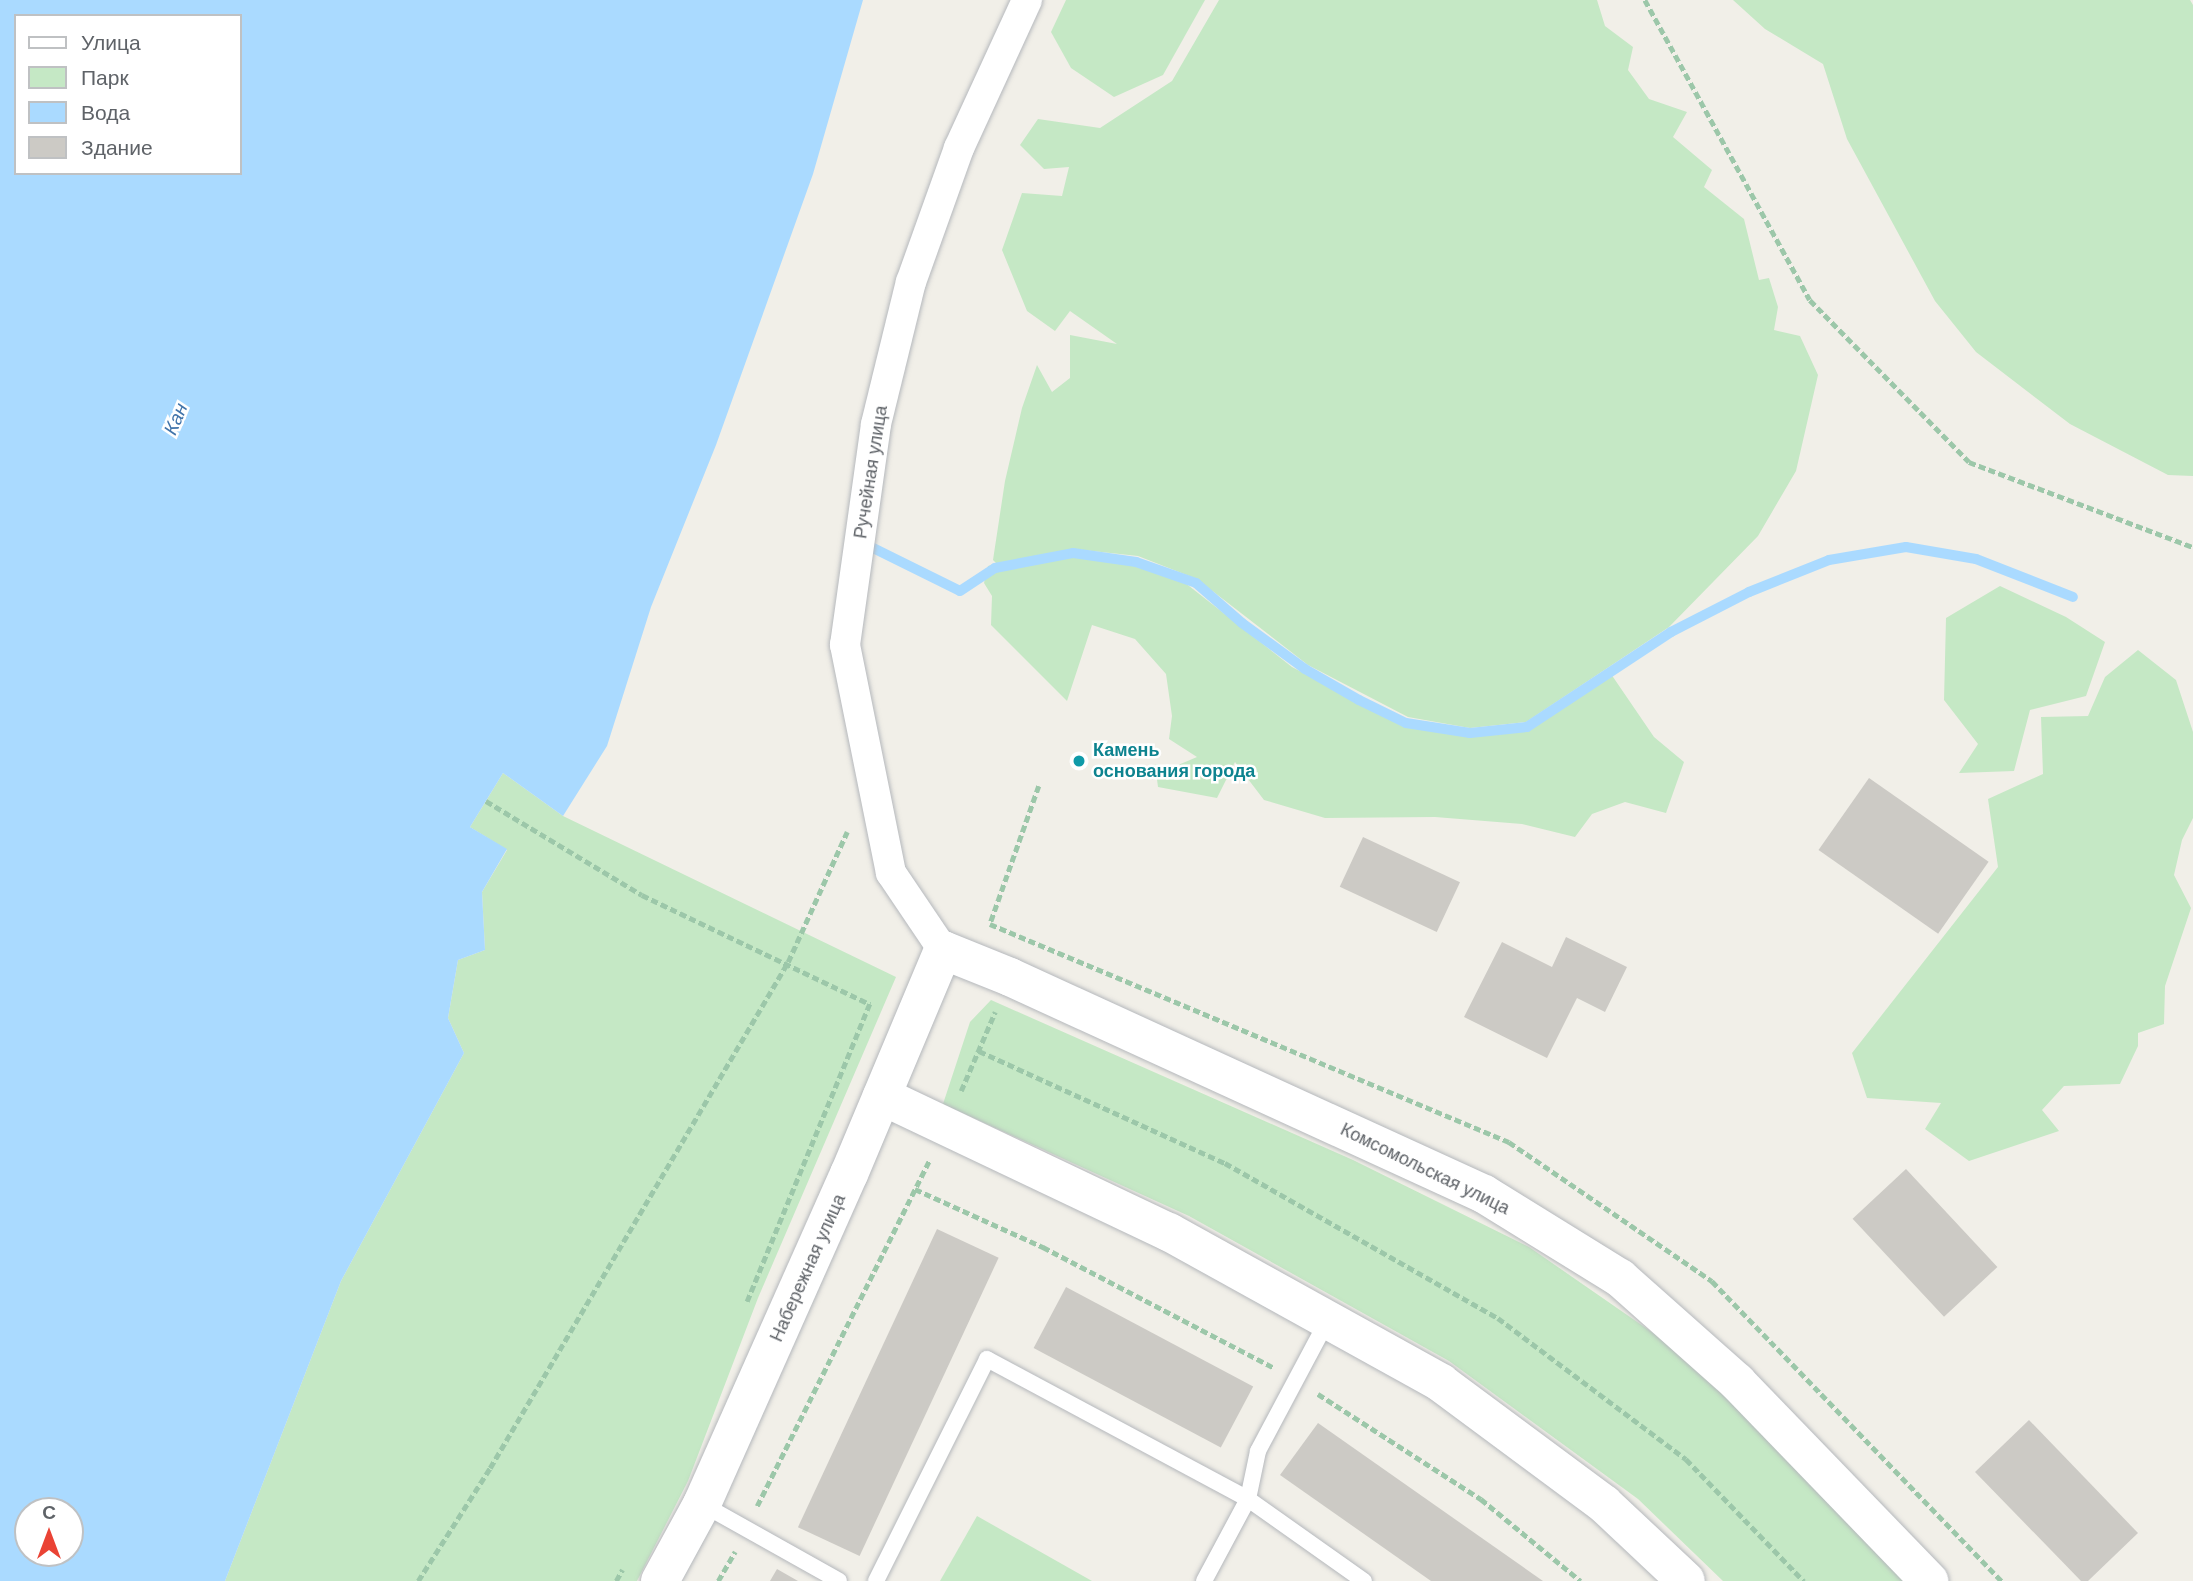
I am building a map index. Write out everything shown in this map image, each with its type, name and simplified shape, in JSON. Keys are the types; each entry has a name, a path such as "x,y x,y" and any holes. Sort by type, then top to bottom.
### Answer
{"street":[{"name":"Ручейная улица","path":"943,950 891,873 845,645 876,424 911,282 959,148 1027,0"},
{"name":"Комсомольская улица","path":"943,950 1010,976 1484,1194 1620,1278 1737,1382 1928,1581"},
{"name":"Набережная улица","path":"660,1581 702,1504 882,1096 943,950"},
{"path":"882,1096 1169,1231 1441,1383 1604,1504 1686,1581"}],"lane":[{"path":"1204,1581 1248,1499 1258,1451 1327,1321"},
{"path":"876,1581 988,1359 1248,1499 1364,1581"},
{"path":"702,1504 839,1581"}],"path":[{"path":"1645,0 1810,300 1969,462 2193,547"},
{"path":"990,924 1039,786"},
{"path":"486,801 642,895 788,962 870,1004 741,1315"},
{"path":"418,1581 490,1468 788,962 848,831"},
{"path":"718,1581 946,1126 1027,937"},
{"path":"979,1051 1225,1163 1498,1318 1686,1460 1804,1581"},
{"path":"915,1188 1043,1247 1252,1354 1480,1499 1581,1581"},
{"path":"616,1581 623,1569"}],"green space":[{"path":"1066,0 1205,0 1163,75 1114,97 1071,68 1051,32"},
{"path":"1219,0 1597,0 1605,26 1633,47 1628,70 1649,99 1687,112 1673,137 1712,170 1704,187 1744,219 1759,280 1769,278 1778,307 1774,330 1800,336 1818,375 1796,471 1758,536 1669,627 1526,722 1470,728 1408,717 1308,665 1197,579 1138,556 1074,549 1067,551 1125,560 1184,582 1292,667 1395,721 1460,733 1520,727 1611,674 1654,737 1684,762 1666,813 1625,802 1592,814 1575,837 1522,824 1435,817 1325,818 1264,800 1235,762 1217,798 1158,787 1155,764 1171,768 1197,757 1169,739 1172,716 1166,674 1135,639 1092,625 1067,701 991,625 992,596 984,583 988,566 997,564 993,560 1005,481 1022,408 1037,365 1052,392 1070,378 1070,335 1117,344 1070,311 1055,331 1027,311 1002,250 1022,193 1062,196 1069,167 1044,169 1020,145 1038,119 1100,128 1172,81"},
{"path":"1733,0 2190,0 2193,5 2193,476 2168,475 2070,424 1976,352 1935,301 1847,139 1823,64 1765,29"},
{"path":"2000,586 2066,617 2105,642 2086,696 2030,710 2014,771 1959,773 1978,744 1944,700 1946,618"},
{"path":"2138,650 2176,680 2193,732 2193,818 2182,840 2174,875 2191,908 2165,986 2164,1024 2138,1033 2138,1046 2120,1084 2064,1086 2042,1110 2059,1131 1969,1161 1925,1129 1941,1103 1867,1098 1852,1053 1998,867 1988,799 2043,774 2041,717 2088,716 2105,677"},
{"path":"503,773 563,816 896,977 758,1298 688,1481 637,1581 225,1581 341,1281 464,1053 448,1018 458,960 485,950 482,892 507,850 470,827"},
{"path":"991,1000 1353,1160 1529,1247 1656,1335 1743,1413 1903,1581 1723,1581 1638,1499 1449,1361 1189,1216 943,1104 970,1022"},
{"path":"977,1516 1092,1581 940,1581"}],"water":[{"name":"Кан","path":"0,0 863,0 813,174 716,445 651,607 607,746 563,816 503,773 470,827 507,849 482,892 485,950 458,960 448,1018 464,1053 341,1281 225,1581 0,1581"}],"building":[{"path":"1869,778 1989,862 1938,934 1819,850"},
{"path":"1363,837 1460,882 1437,932 1340,887"},
{"path":"1566,937 1627,967 1605,1012 1577,998 1547,1058 1464,1017 1502,942 1552,967"},
{"path":"1906,1169 1997,1267 1944,1317 1853,1219"},
{"path":"937,1229 999,1258 860,1556 798,1527"},
{"path":"1066,1287 1253,1387 1221,1447 1034,1348"},
{"path":"2029,1420 2138,1533 2088,1581 2081,1581 1975,1472"},
{"path":"1318,1423 1543,1581 1431,1581 1280,1475"},
{"path":"777,1569 798,1581 770,1581"}],"waterway":[{"path":"861,542 960,591 995,568 1073,553 1136,562 1196,583 1242,623 1305,669 1359,700 1406,723 1470,733 1527,727 1671,632 1749,592 1829,560 1906,547 1976,559 2073,597"}],"place":[{"name":"Камень основания города","path":"1079,761"}]}
